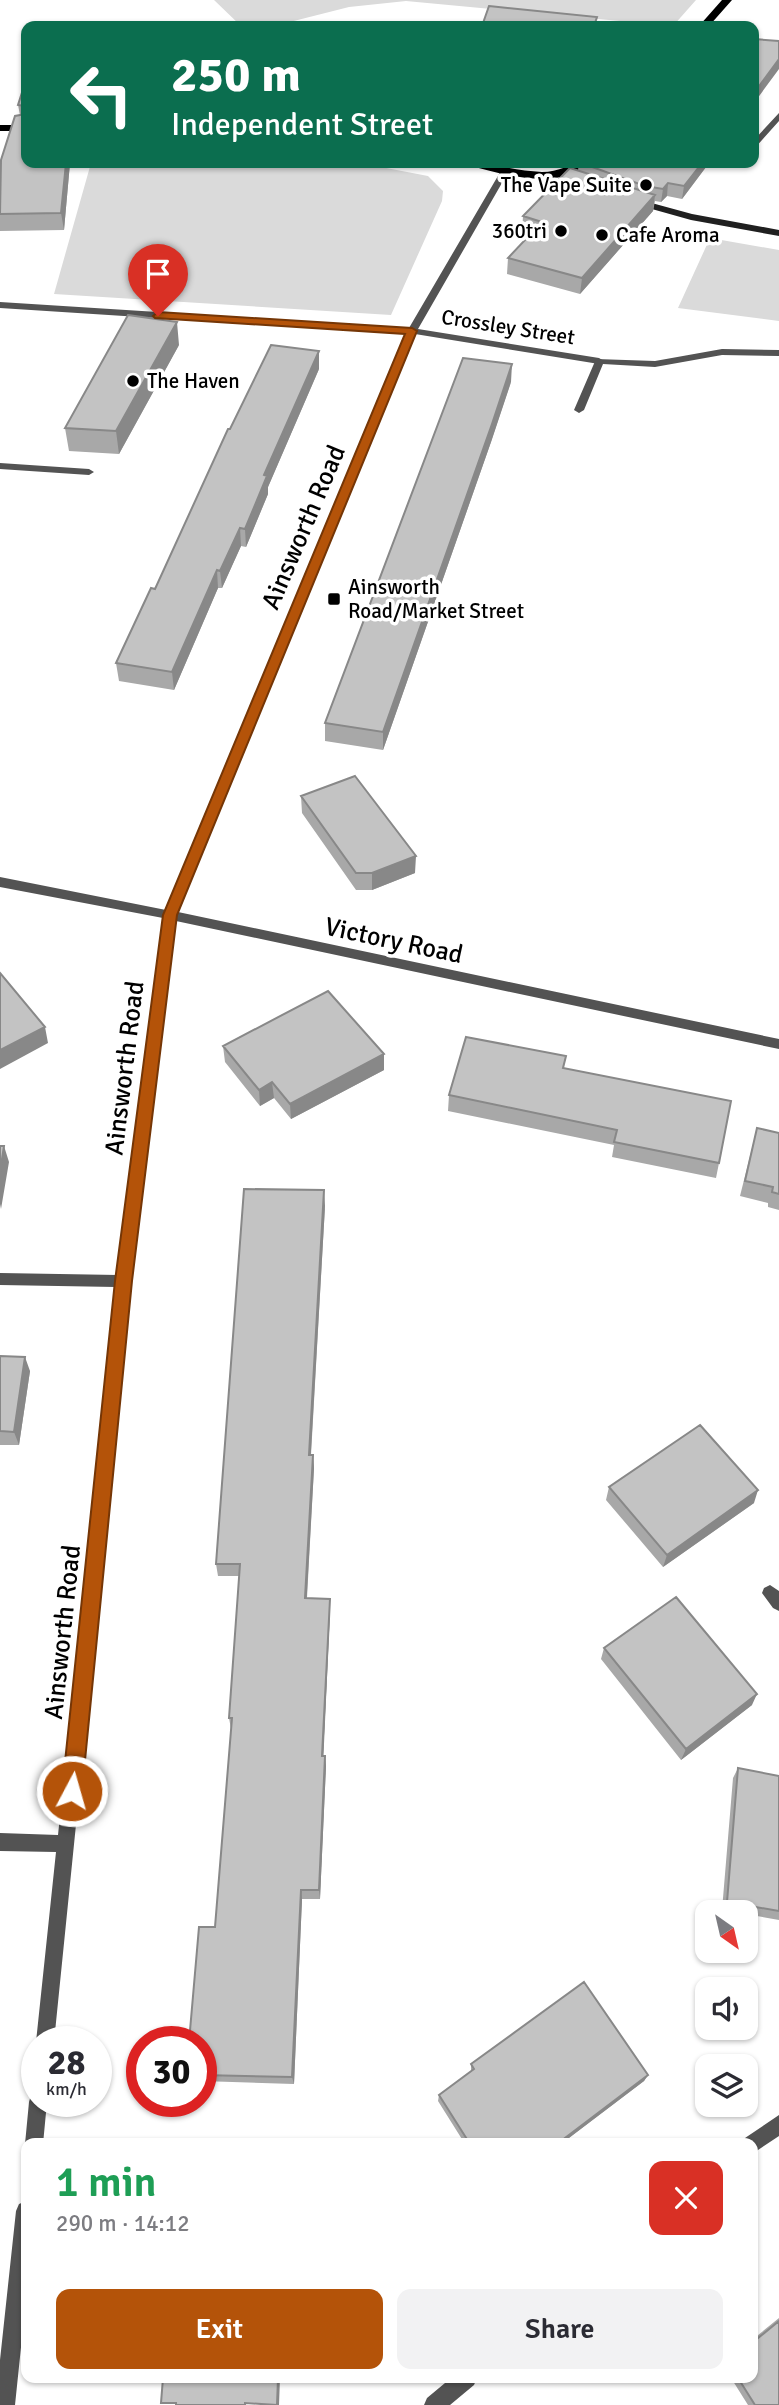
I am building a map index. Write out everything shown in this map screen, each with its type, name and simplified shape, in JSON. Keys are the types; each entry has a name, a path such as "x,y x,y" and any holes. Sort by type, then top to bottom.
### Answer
{"main road":[{"path":"708,21 727,0"},
{"path":"0,128 21,128"},
{"path":"500,168 566,177 576,168"},
{"path":"631,200 691,217 779,233"}],"street":[{"path":"759,140 779,116"},
{"name":"Ainsworth Road","path":"47,2026 124,1281 170,915 412,331 506,169"},
{"name":"Crossley Street","path":"0,305 412,331 599,361 655,364 722,352 779,353"},
{"path":"579,410 599,361"},
{"path":"0,466 89,472"},
{"name":"Victory Road","path":"0,882 170,915 779,1044"},
{"path":"0,1279 124,1281"},
{"path":"0,1842 67,1844"},
{"path":"35,2138 37,2117"},
{"path":"758,2141 779,2124"},
{"path":"5,2405 21,2257"},
{"path":"434,2405 461,2383"}],"shaded area":[{"path":"214,0 696,0 677,21 620,21 406,1 349,7 294,21 236,21"},
{"path":"90,168 386,168 428,176 443,191 442,201 391,315 54,294"},
{"path":"710,238 779,250 779,321 678,308"}],"building":[{"path":"489,6 597,17 596,21 484,21"},
{"path":"759,39 779,41 779,59 759,86"},
{"path":"21,115 21,168 66,168 61,213 0,214 1,160 15,116"},
{"path":"570,168 655,195 582,278 508,258 542,222 523,216"},
{"path":"595,168 698,168 684,186 668,183 663,189 645,186"},
{"path":"128,315 177,322 116,431 65,428"},
{"path":"271,345 319,351 264,475 267,476 245,529 240,528 220,571 217,570 172,672 116,663 151,588 155,589 228,429"},
{"path":"463,358 512,364 383,732 325,723"},
{"path":"355,776 416,856 372,873 356,873 301,796"},
{"path":"0,973 45,1027 0,1050"},
{"path":"328,991 384,1054 290,1104 272,1082 259,1090 223,1046"},
{"path":"466,1037 566,1056 563,1068 731,1101 719,1163 614,1142 617,1130 449,1095"},
{"path":"757,1128 779,1133 779,1194 772,1192 773,1187 745,1181"},
{"path":"0,1146 4,1146 0,1172"},
{"path":"244,1189 324,1190 309,1455 313,1455 305,1598 330,1599 322,1756 325,1756 319,1890 301,1890 292,2077 217,2075 217,2026 190,2026 199,1927 215,1927 232,1718 229,1718 240,1564 216,1564"},
{"path":"0,1356 25,1357 14,1432 0,1431"},
{"path":"700,1425 758,1490 667,1555 609,1487"},
{"path":"676,1597 757,1694 686,1749 604,1648"},
{"path":"738,1768 779,1776 779,1911 758,1907 758,1900 727,1900"},
{"path":"584,1982 648,2075 565,2138 466,2138 439,2095 474,2069 471,2064"},
{"path":"779,2321 779,2405 755,2405 741,2383 758,2383 758,2338"},
{"path":"163,2383 278,2383 277,2405 161,2403"}],"place":[{"name":"The Vape Suite","path":"646,185"},
{"name":"360tri","path":"561,231"},
{"name":"Cafe Aroma","path":"602,235"},
{"name":"The Haven","path":"133,381"},
{"name":"Ainsworth Road/Market Street","path":"334,599"}],"route":[{"path":"72,1791 124,1281 170,915 412,331 158,316"}]}
